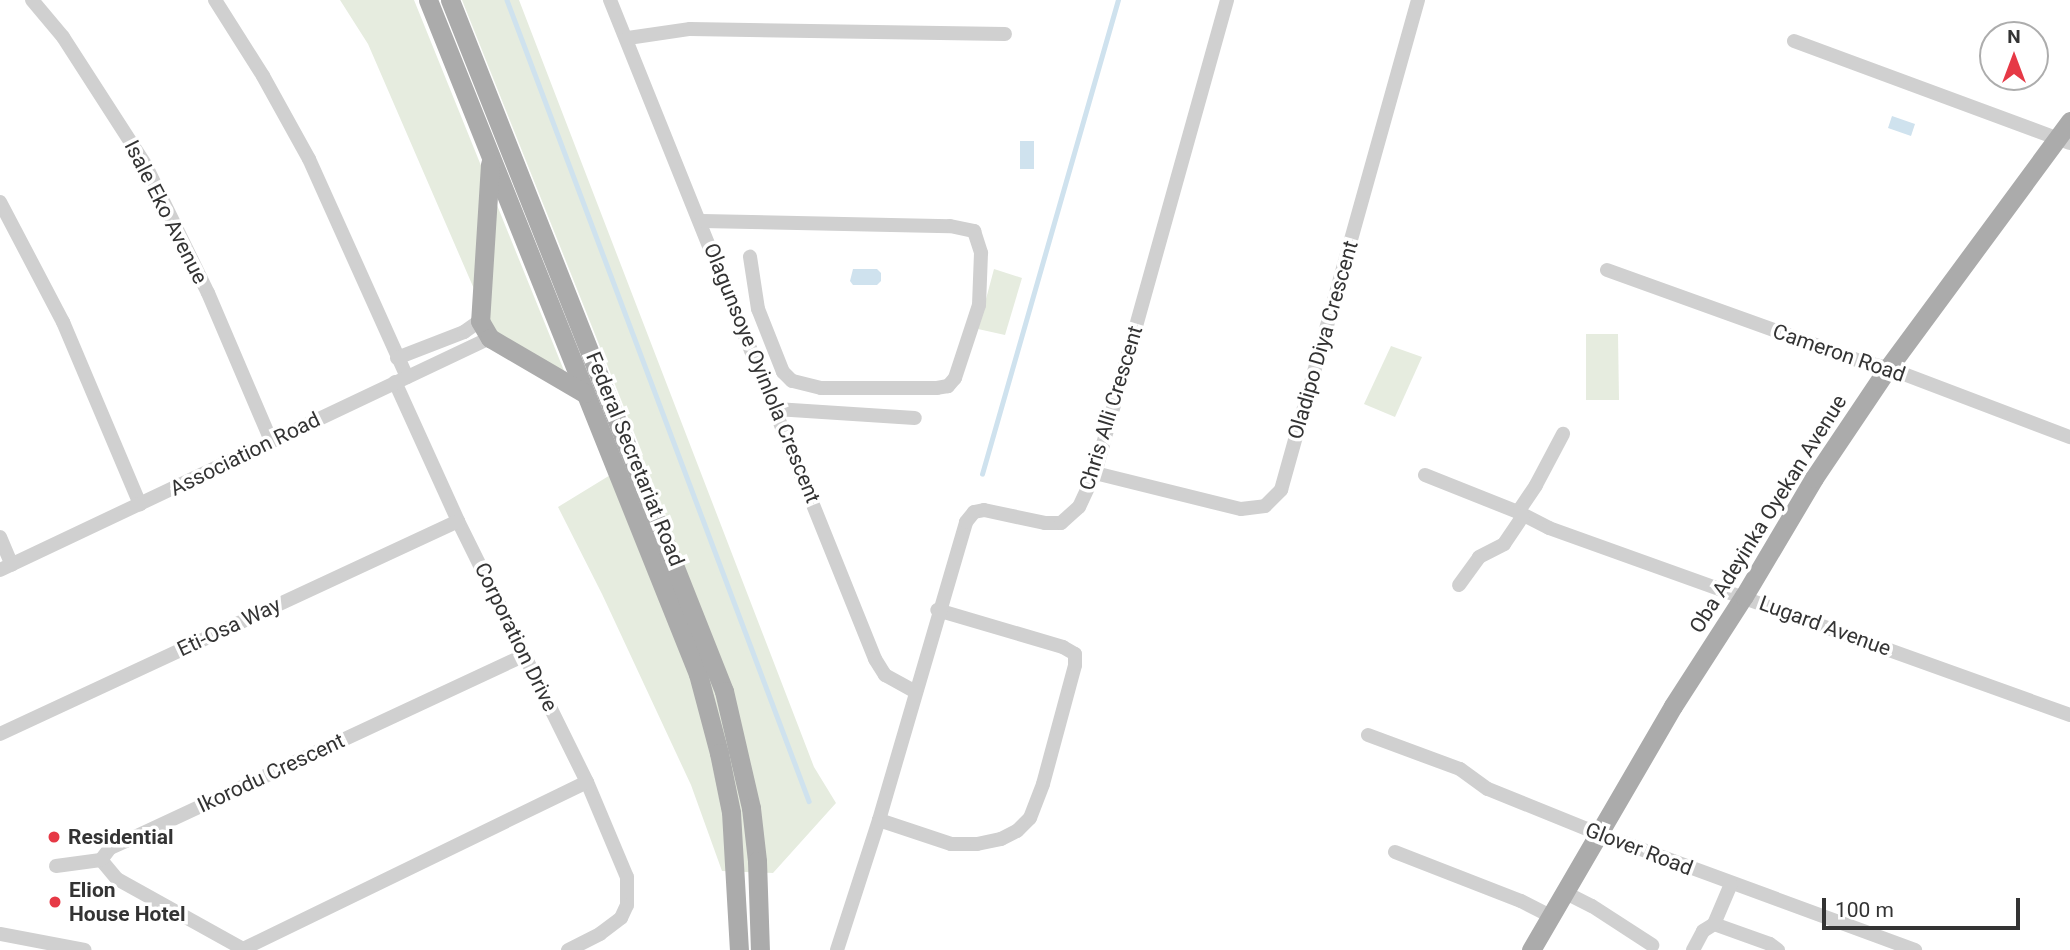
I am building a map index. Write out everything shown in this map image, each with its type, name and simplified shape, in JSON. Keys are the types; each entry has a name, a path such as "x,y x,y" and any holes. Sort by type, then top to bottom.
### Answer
{"main road":[{"name":"Federal Secretariat Road","path":"428,0 698,674 731,812 739,950"},
{"name":"Federal Secretariat Road","path":"450,0 724,691 751,808 757,862 760,950"},
{"name":"Oba Adeyinka Oyekan Avenue","path":"1531,950 1673,706 1744,596 1814,478 1888,368 2063,140 2070,121"},
{"path":"491,159 485,329 584,393"}],"street":[{"name":"Isale Eko Avenue","path":"32,0 63,37 146,166 208,293 271,441"},
{"name":"Corporation Drive","path":"215,0 263,76 309,159 397,358 401,379 458,521 587,782 627,877 627,905 621,918 600,934 568,950"},
{"name":"Olagunsoye Oyinlola Crescent","path":"610,0 702,221 875,659 885,675 916,692"},
{"name":"Chris Alli Crescent","path":"837,950 879,820 937,610 965,522 974,512 984,510 1045,523 1061,523 1079,507 1095,473 1227,0"},
{"name":"Oladipo Diya Crescent","path":"1095,473 1241,509 1265,506 1280,490 1418,0"},
{"path":"628,38 690,29 1005,34"},
{"path":"1794,41 2063,140"},
{"path":"0,202 63,322 140,504"},
{"path":"702,221 950,226 974,231 978,237 981,288 979,305 955,378 948,386 937,388 821,388 792,381 783,372 758,309 750,257"},
{"name":"Cameron Road","path":"1607,270 1860,361 1888,368 2070,437"},
{"name":"Association Road","path":"6,567 401,379 485,329"},
{"path":"397,358 464,331 485,329"},
{"path":"776,409 915,418"},
{"path":"1459,585 1479,557 1504,544 1563,434"},
{"name":"Lugard Avenue","path":"1425,475 1521,514 2070,715"},
{"name":"Eti-Osa Way","path":"0,734 458,521"},
{"path":"0,537 6,567"},
{"path":"879,820 951,844 976,844 1001,839 1017,831 1030,818 1043,784 1075,665 1075,654 1063,647 937,610"},
{"name":"Ikorodu Crescent","path":"102,860 110,848 525,655"},
{"name":"Glover Road","path":"1368,735 1460,769 1488,789 1597,833 1891,946 1915,950"},
{"path":"56,866 102,860 117,879 244,949 587,782"},
{"path":"1395,852 1521,901 1550,916"},
{"path":"1693,950 1703,931 1714,924 1731,884"},
{"path":"1564,892 1592,906 1652,945"},
{"path":"1714,924 1770,944 1778,950"},
{"path":"0,934 85,950"}],"shaded area":[{"path":"340,0 414,0 567,378 497,342 368,44"},
{"path":"462,0 519,0 814,767 836,803 773,873 722,871 691,785 602,594 558,507 643,455"},
{"path":"994,269 1022,278 1005,335 978,329"},
{"path":"1586,334 1618,334 1619,400 1586,400"},
{"path":"1391,346 1422,357 1395,417 1364,404"}],"water":[{"path":"1892,116 1915,124 1911,136 1888,128"},
{"path":"1020,141 1034,141 1034,169 1020,169"},
{"path":"853,269 877,269 881,273 881,281 877,285 853,285 850,281"}],"waterway":[{"path":"507,0 809,801"},
{"path":"982,474 1118,0"}],"place":[{"name":"Residential","path":"54,837"},
{"name":"Elion House Hotel","path":"55,902"}]}
